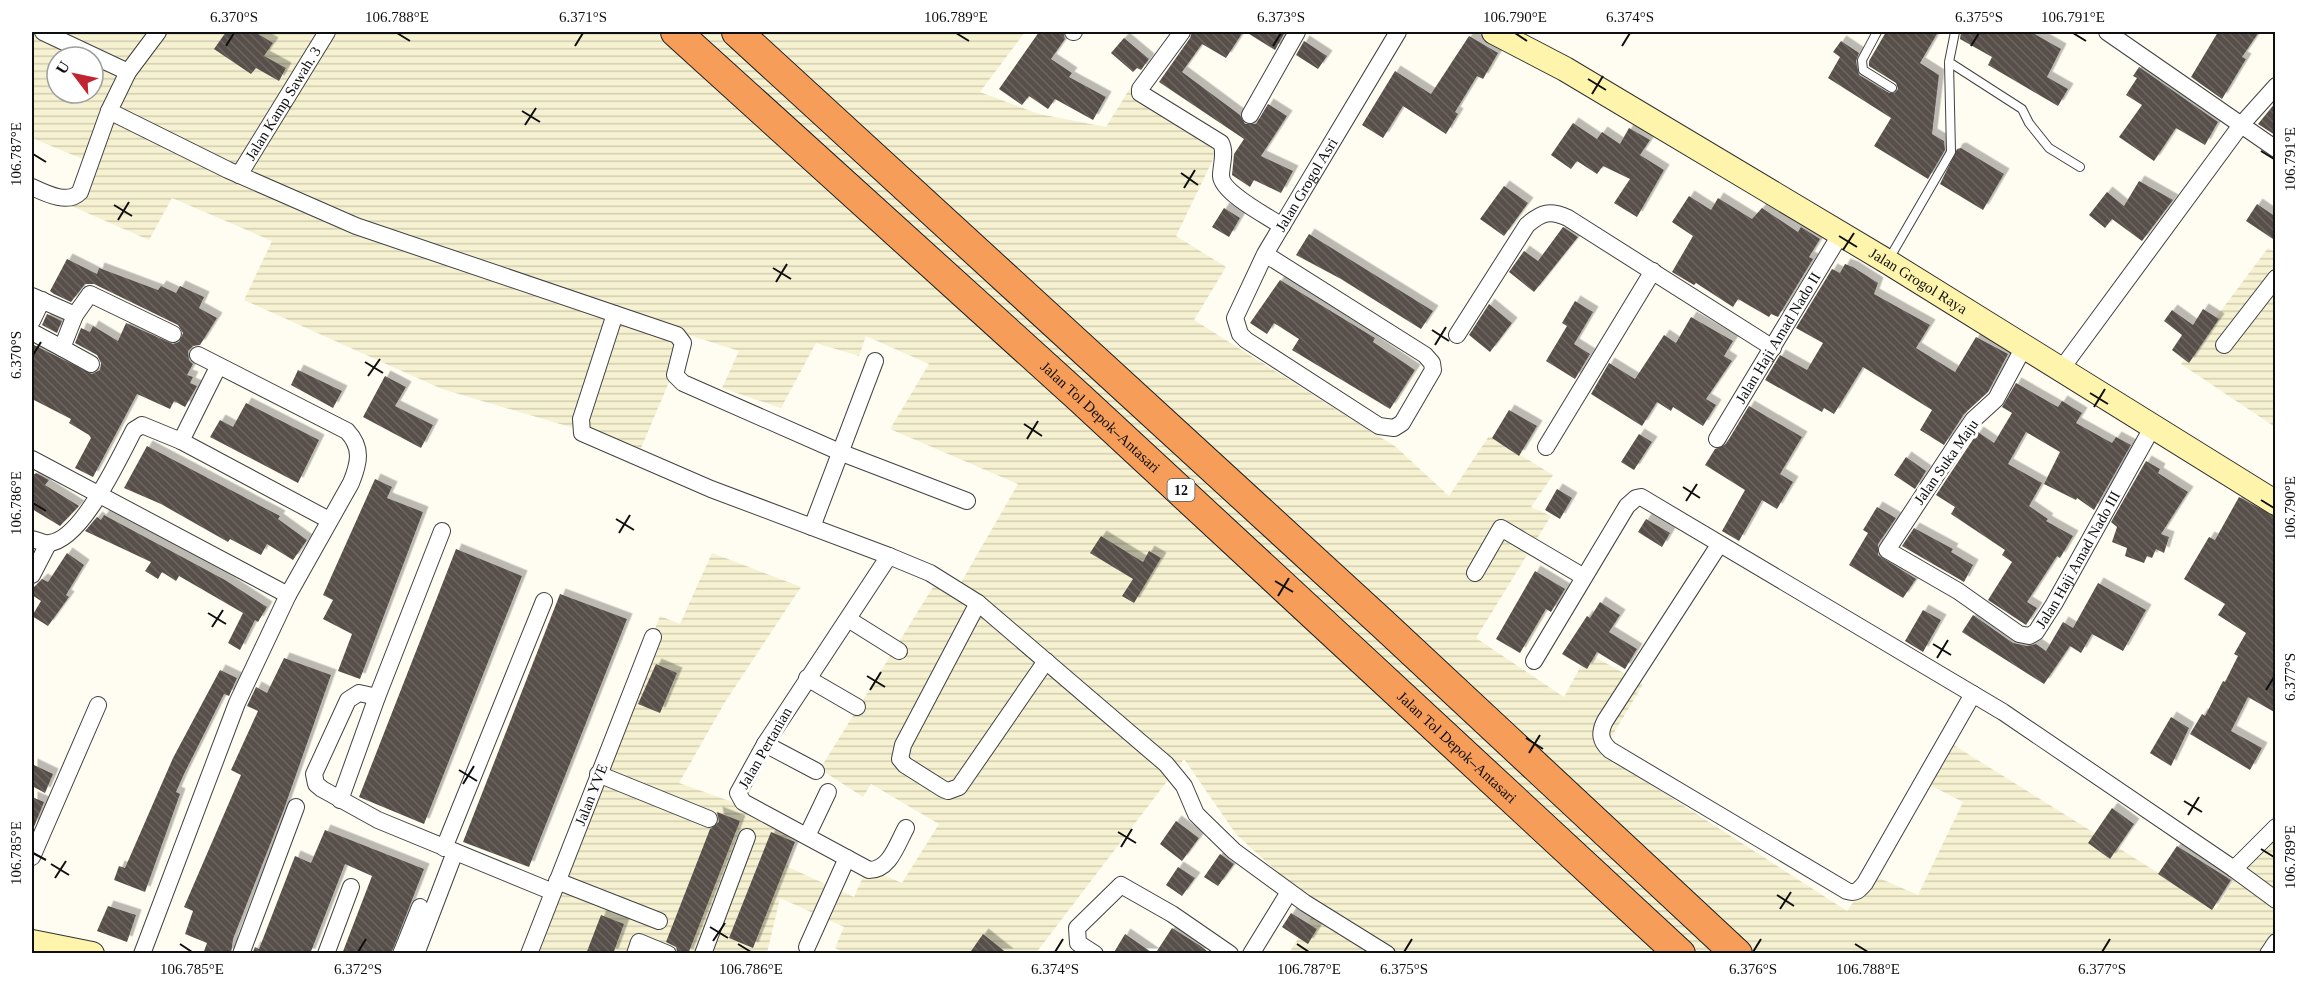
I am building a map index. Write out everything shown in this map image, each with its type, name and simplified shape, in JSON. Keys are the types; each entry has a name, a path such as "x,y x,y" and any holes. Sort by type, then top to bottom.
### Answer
{"highway":[{"name":"Jalan Tol Depok–Antasari","path":"676,32 1106,421 1680,954"},
{"name":"12","path":"737,32 1392,632 1737,954"}],"street":[{"path":"43,32 128,72"},
{"path":"32,187 68,199 75,198 80,192 109,111 128,72 158,32"},
{"name":"Jalan Kamp Sawah. 3","path":"239,175 327,32"},
{"path":"1182,32 1140,89 1140,93 1221,143 1223,151 1221,175 1225,187 1282,226"},
{"path":"1250,115 1297,32"},
{"name":"Jalan Grogol Asri","path":"1265,254 1425,355 1432,363 1433,370 1402,423 1388,429 1246,340 1240,334 1235,318 1265,254 1398,32"},
{"name":"Jalan Grogol Raya","path":"1494,32 1564,69 1840,235 1891,255 2152,428 2276,503"},
{"path":"2107,32 2276,149"},
{"path":"2062,368 2241,125 2276,86"},
{"path":"109,111 239,175 357,226 680,337 683,343 675,375 683,383 842,453 967,501"},
{"path":"1456,335 1527,225 1539,215 1552,211 1568,218 1773,348"},
{"name":"Jalan Haji Amad Nado II","path":"1717,439 1840,235"},
{"path":"1546,447 1653,271"},
{"path":"2224,345 2276,278"},
{"path":"62,348 75,315 90,294 173,334"},
{"path":"32,321 37,298 75,315"},
{"path":"615,314 581,418 582,433 711,489 930,573 978,603 1167,764 1178,777 1196,814 1234,851 1289,892 1388,954"},
{"path":"32,332 91,364"},
{"name":"Jalan Suka Maju","path":"1887,550 1960,439 1980,413 1996,399 2025,345"},
{"path":"142,954 237,703 288,595 359,463 355,439 347,431 198,355"},
{"path":"812,527 875,361"},
{"path":"181,441 218,367"},
{"path":"32,539 48,544 74,531 99,494 134,430 142,425 181,441 329,520"},
{"name":"Jalan Haji Amad Nado III","path":"1887,550 1952,587 2019,634 2030,636 2036,632 2054,604 2152,428"},
{"path":"32,459 288,595"},
{"path":"1534,661 1627,506 1636,498 1646,499 1719,545 1973,694 2234,869 2276,900"},
{"path":"1475,573 1501,528 1584,577"},
{"path":"340,800 377,697 442,531"},
{"path":"32,574 48,544"},
{"path":"1719,545 1605,720 1601,737 1610,750 1847,891 1853,893 1865,883 1973,694"},
{"name":"Jalan Pertanian","path":"889,556 765,744 740,788 740,798 869,870 877,870 887,862 906,828"},
{"path":"416,954 450,850 544,601"},
{"path":"978,603 903,745 900,759 905,765 944,789 954,790 959,787 1046,661"},
{"path":"848,619 899,651"},
{"name":"Jalan YVE","path":"529,954 653,637"},
{"path":"807,678 857,707"},
{"path":"377,697 359,693 348,700 314,774 316,783 322,789 378,820 450,850 659,921"},
{"path":"32,857 98,705"},
{"path":"765,744 816,771"},
{"path":"598,774 709,819"},
{"path":"807,836 828,792"},
{"path":"241,954 296,807"},
{"path":"2234,869 2276,827"},
{"path":"703,954 747,837"},
{"path":"807,947 847,858"},
{"path":"1095,954 1078,943 1077,928 1121,885 1172,914 1230,954"},
{"path":"326,954 351,887"},
{"path":"1251,954 1289,892"},
{"path":"401,954 420,907"},
{"path":"32,942 92,954"},
{"path":"635,954 639,942 668,954"},
{"path":"2268,954 2276,942"}],"lane":[{"path":"1877,32 1862,60 1863,70 1892,88"},
{"path":"1891,255 1951,152 1949,62 1955,32"},
{"path":"1949,62 2022,109 2029,123 2049,148 2080,166"}],"shaded area":[{"path":"32,32 1025,32 980,92 1039,114 1106,127 1132,85 1220,145 1176,236 1226,267 1194,320 1396,447 1449,496 1489,436 1553,475 1531,507 1551,516 1476,638 1564,697 1588,653 1643,684 1602,753 1847,911 1872,875 1918,895 1963,802 1920,780 1944,739 2216,909 2275,813 2275,953 1289,953 1317,908 1236,834 1184,759 1036,953 846,953 835,948 844,927 780,898 767,953 527,953 660,616 680,624 712,553 801,587 725,702 679,783 791,823 788,867 854,897 867,868 902,883 939,824 871,784 863,797 820,769 938,579 955,593 1018,484 890,429 929,364 866,336 859,356 816,343 781,408 722,388 739,351 689,335 641,448 442,389 244,300 272,241 172,198 149,240 69,205 85,160 32,138"},
{"path":"2268,248 2275,252 2275,427 2181,364"}],"building":[{"path":"226,32 255,32 273,43 264,56 286,68 279,81 256,68 251,74 214,49"},
{"path":"1039,32 1063,32 1065,39 1051,59 1072,73 1069,77 1106,97 1093,120 1055,99 1048,109 1029,96 1022,105 999,89"},
{"path":"1192,32 1243,32 1226,58 1202,44 1182,72 1240,115 1245,124 1256,124 1268,104 1287,116 1261,156 1293,171 1281,193 1254,180 1250,187 1232,175 1234,154 1244,139 1159,82"},
{"path":"1246,32 1285,32 1275,50"},
{"path":"1886,32 1938,32 1920,63 1939,75 1932,134 1944,141 1945,150 1928,179 1874,146 1891,118 1828,78 1840,57 1833,52 1841,41 1859,53 1856,61 1859,75 1889,93 1895,93 1898,89 1896,83 1869,66 1869,61"},
{"path":"1961,32 2031,32 2061,49 2047,77 2068,89 2058,106 1988,65 1992,57 1960,39"},
{"path":"2218,32 2259,32 2242,57 2246,59 2222,99 2191,77"},
{"path":"1469,36 1498,53 1483,79 1477,76 1455,112 1458,114 1446,134 1403,106 1383,138 1362,125 1395,71 1431,94"},
{"path":"1124,38 1149,59 1141,70 1137,68 1133,72 1111,53"},
{"path":"1304,41 1327,56 1318,69 1296,55"},
{"path":"2139,67 2218,122 2205,145 2176,128 2154,161 2119,137 2142,105 2126,95 2137,78 2133,76"},
{"path":"2276,102 2276,134 2275,135 2258,124"},
{"path":"1573,123 1597,139 1602,132 1620,144 1629,128 1650,140 1640,155 1664,170 1637,217 1614,203 1630,179 1603,166 1597,174 1577,161 1571,169 1551,155"},
{"path":"1961,148 2004,174 1983,210 1940,184 1957,149"},
{"path":"2139,181 2173,200 2142,241 2112,219 2105,228 2089,215 2107,192 2124,206"},
{"path":"1504,186 1528,203 1504,236 1480,219"},
{"path":"1689,196 1711,210 1718,198 1752,219 1762,208 1798,232 1801,227 1820,239 1809,257 1813,259 1778,317 1771,314 1769,317 1738,299 1733,307 1696,283 1694,285 1672,272 1693,236 1672,222"},
{"path":"2257,204 2276,217 2276,241 2246,221"},
{"path":"1224,208 1240,218 1229,237 1212,227"},
{"path":"1563,227 1578,237 1534,292 1509,272 1524,251 1538,261"},
{"path":"1309,234 1433,311 1421,329 1341,279 1296,255"},
{"path":"67,259 97,274 99,268 158,290 161,286 176,293 180,286 204,297 199,308 217,318 200,345 193,346 188,351 189,360 193,364 187,375 193,377 190,383 197,386 185,407 174,401 170,409 137,394 93,477 75,468 91,438 89,435 69,423 71,419 32,399 32,344 92,374 100,370 101,363 97,355 75,343 81,328 90,332 93,326 118,341 126,323 173,344 179,342 183,333 178,325 94,284 85,284 71,302 54,294 50,291"},
{"path":"1845,264 1878,283 1874,294 1930,325 1916,348 1955,372 1976,337 2008,354 1988,392 1964,414 1944,445 1920,430 1932,410 1863,367 1834,414 1824,408 1822,412 1765,380 1780,355 1807,370 1823,343 1796,328 1832,269 1840,273"},
{"path":"1280,280 1375,338 1373,342 1415,370 1390,409 1292,350 1299,339 1274,323 1267,334 1250,323"},
{"path":"1575,301 1593,312 1574,344 1590,354 1575,379 1546,361 1567,326 1562,323"},
{"path":"1489,304 1512,323 1490,352 1469,335"},
{"path":"2203,309 2219,319 2189,363 2172,350 2182,335 2164,321 2172,310 2193,325"},
{"path":"47,314 62,321 57,333 42,325"},
{"path":"1691,317 1733,341 1724,356 1732,361 1706,399 1716,405 1703,426 1673,407 1671,411 1657,402 1642,426 1591,394 1609,363 1635,379 1664,335 1676,343"},
{"path":"298,370 342,391 333,408 291,385"},
{"path":"385,376 406,387 395,406 433,425 421,448 363,417"},
{"path":"2016,383 2058,407 2062,401 2082,413 2076,423 2112,443 2116,437 2131,445 2094,510 2077,498 2076,500 2044,484 2060,452 2026,432 2008,464 2042,483 2029,506 2048,519 2046,521 2073,536 2060,558 2057,556 2027,602 2037,608 2026,625 1988,600 2012,562 2002,555 2005,550 1951,514 1955,507 1936,495 1978,432 1994,443 2012,413 2002,407"},
{"path":"246,403 319,440 298,483 210,437 220,420 233,427"},
{"path":"1749,406 1802,437 1780,474 1793,482 1777,509 1762,500 1739,541 1722,531 1745,490 1705,465 1715,449 1726,444"},
{"path":"1509,410 1537,426 1519,456 1492,438"},
{"path":"1639,434 1652,442 1634,470 1621,462"},
{"path":"147,446 280,516 278,519 307,540 293,560 267,544 261,555 230,539 228,542 161,504 124,488"},
{"path":"1906,457 1926,471 1915,489 1894,475"},
{"path":"2146,461 2160,469 2158,473 2188,492 2161,534 2169,537 2164,553 2156,549 2152,558 2147,556 2144,563 2125,556 2127,548 2112,542 2117,527 2111,522"},
{"path":"36,473 49,480 45,485 79,506 60,526 32,509 32,476"},
{"path":"375,479 392,487 387,498 423,512 360,679 338,671 352,634 323,619 333,600 323,595"},
{"path":"1557,489 1572,498 1560,519 1545,510"},
{"path":"2239,497 2276,517 2276,713 2248,697 2231,731 2262,748 2250,770 2190,734 2202,714 2205,716 2223,681 2225,682 2238,656 2234,654 2246,633 2218,615 2225,604 2184,579 2209,537 2215,540"},
{"path":"1877,507 1896,518 1878,544 1878,555 1916,579 1903,598 1849,565 1868,533 1863,530"},
{"path":"104,515 225,580 267,607 258,622 255,620 240,650 228,643 243,613 179,576 176,581 162,572 158,579 145,571 151,562 85,531 97,517 101,520"},
{"path":"1646,519 1670,533 1662,547 1638,532"},
{"path":"1914,528 1953,549 1951,552 1973,565 1964,582 1902,546"},
{"path":"1101,536 1143,562 1149,551 1161,558 1134,603 1122,596 1133,579 1090,553"},
{"path":"456,549 522,576 424,824 359,797"},
{"path":"67,553 84,565 66,595 69,597 48,626 32,616 41,601 32,595 32,589 42,579 48,582"},
{"path":"1535,571 1565,589 1551,612 1546,609 1520,653 1496,639"},
{"path":"2098,583 2146,610 2123,651 2092,634 2081,653 2070,646 2044,684 1962,632 1973,615 2013,643 2027,646 2036,644 2046,651 2063,622 2073,628"},
{"path":"560,594 627,619 529,867 463,842"},
{"path":"1600,602 1620,615 1609,632 1637,649 1625,669 1597,652 1587,669 1562,654 1587,616 1590,618"},
{"path":"1923,610 1941,620 1923,652 1905,641"},
{"path":"284,658 331,675 284,809 233,939 231,954 203,954 207,943 185,934 193,911 184,907 241,775 231,770 258,711 247,706 256,687 267,693"},
{"path":"656,664 677,673 660,713 638,704"},
{"path":"220,670 237,678 229,696 224,694 176,792 180,794 145,892 114,880 119,866 125,868 173,758"},
{"path":"2171,717 2189,728 2171,766 2150,753"},
{"path":"32,764 53,774 45,793 32,786"},
{"path":"32,797 44,802 32,832"},
{"path":"2112,808 2134,824 2110,859 2088,843"},
{"path":"717,812 740,821 688,954 678,954 676,947 666,942 710,829 719,822"},
{"path":"1176,821 1199,838 1182,861 1160,844"},
{"path":"325,830 424,869 391,954 342,954 372,876 345,864 310,954 252,954 255,947 259,949 295,856 311,863"},
{"path":"771,832 795,842 753,948 729,938"},
{"path":"2177,846 2231,880 2212,910 2158,874"},
{"path":"1220,854 1234,864 1218,886 1204,877"},
{"path":"1178,867 1195,878 1182,896 1166,885"},
{"path":"108,906 136,915 127,942 97,931"},
{"path":"1291,913 1317,929 1308,944 1282,927"},
{"path":"601,915 624,924 613,954 586,954"},
{"path":"1172,928 1199,945 1211,954 1155,954"},
{"path":"983,934 1008,954 969,954"},
{"path":"1125,934 1154,954 1113,954"}]}
